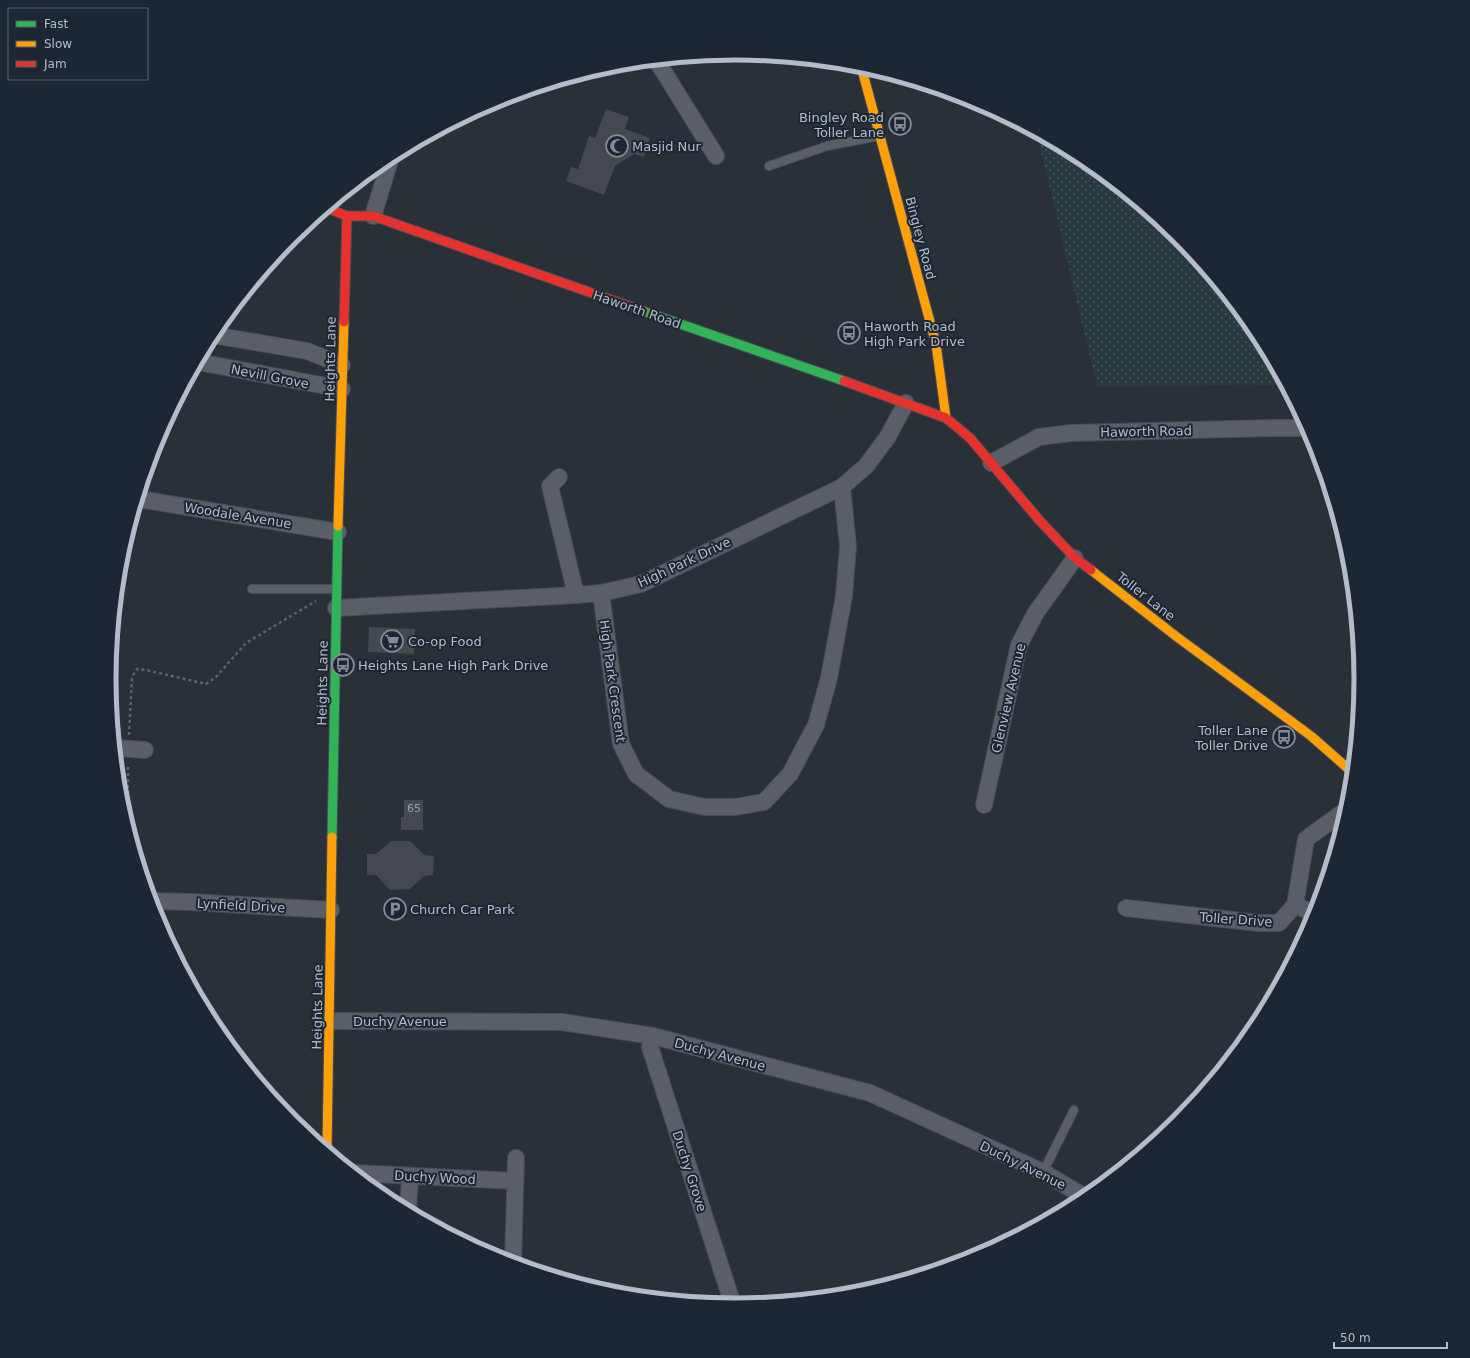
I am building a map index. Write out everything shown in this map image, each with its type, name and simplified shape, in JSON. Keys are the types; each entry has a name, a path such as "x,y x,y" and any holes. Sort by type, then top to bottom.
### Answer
{"main road":[{"name":"Bingley Road","path":"863,74 936,344 946,418"},
{"name":"Haworth Road","path":"332,210 347,216 373,216 946,418"},
{"name":"Heights Lane","path":"327,1144 336,608 347,216"},
{"name":"Toller Lane","path":"946,418 970,438 1040,521 1075,558 1177,637 1311,736 1348,768"}],"street":[{"path":"659,64 716,156"},
{"path":"373,216 388,166"},
{"path":"219,336 307,351 342,365"},
{"name":"Nevill Grove","path":"203,363 342,389"},
{"name":"High Park Drive","path":"336,608 576,595 601,593 641,584 842,487 866,466 887,438 906,403"},
{"name":"Haworth Road","path":"991,462 1039,437 1071,433 1301,428"},
{"path":"559,477 550,486 576,595"},
{"name":"High Park Crescent","path":"601,593 621,744 636,774 669,799 704,807 735,807 764,802 790,774 798,760 816,725 830,678 844,596 848,546 842,487"},
{"name":"Woodale Avenue","path":"143,500 338,532"},
{"name":"Glenview Avenue","path":"984,805 1019,645 1035,614 1075,558"},
{"path":"122,748 145,750"},
{"path":"1309,911 1295,905 1306,839 1338,815"},
{"name":"Lynfield Drive","path":"158,901 330,910"},
{"name":"Toller Drive","path":"1126,908 1259,923 1279,923 1295,905"},
{"name":"Duchy Avenue","path":"330,1021 562,1022 653,1036 870,1093 1043,1172 1080,1193"},
{"name":"Duchy Grove","path":"653,1036 650,1047 731,1298"},
{"path":"513,1257 516,1158"},
{"name":"Duchy Wood","path":"363,1173 515,1181"},
{"path":"408,1205 410,1176"}],"lane":[{"path":"769,166 827,146 880,136"},
{"path":"252,589 337,589"},
{"path":"1043,1172 1074,1110"}],"path":[{"path":"125,780 122,748 132,677 137,669 206,684 216,677 246,642 337,589"}],"green space":[{"path":"1038,140 1079,164 1112,188 1173,241 1226,302 1250,335 1279,385 1097,386"}],"building":[{"name":"Masjid Nur","path":"606,109 629,117 625,129 650,138 644,157 634,154 615,166 604,195 566,181 571,167 578,169 589,136 595,138"},
{"name":"Co-op Food","path":"369,627 415,629 414,654 368,652"},
{"path":"404,800 423,800 423,830 401,830 401,817 404,817"},
{"path":"391,841 410,841 424,855 434,856 433,875 424,876 410,889 390,890 376,875 367,875 367,854 376,854"}],"traffic: fast":[{"path":"643,311 844,381"},
{"path":"332,837 338,526"}],"traffic: slow":[{"path":"863,74 936,344 946,418"},
{"path":"338,526 344,322"},
{"path":"1091,570 1177,637 1311,736 1348,768"},
{"path":"327,1144 332,837"}],"traffic: jam":[{"path":"332,210 347,216 373,216 643,311"},
{"path":"344,322 347,216"},
{"path":"844,381 946,418 970,438 1040,521 1075,558 1091,570"}],"place":[{"name":"Bingley Road Toller Lane","path":"900,124"},
{"name":"Masjid Nur","path":"617,146"},
{"name":"Haworth Road High Park Drive","path":"849,333"},
{"name":"Co-op Food","path":"392,641"},
{"name":"Heights Lane High Park Drive","path":"343,665"},
{"name":"Toller Lane Toller Drive","path":"1284,737"},
{"name":"Church Car Park","path":"395,909"}]}
